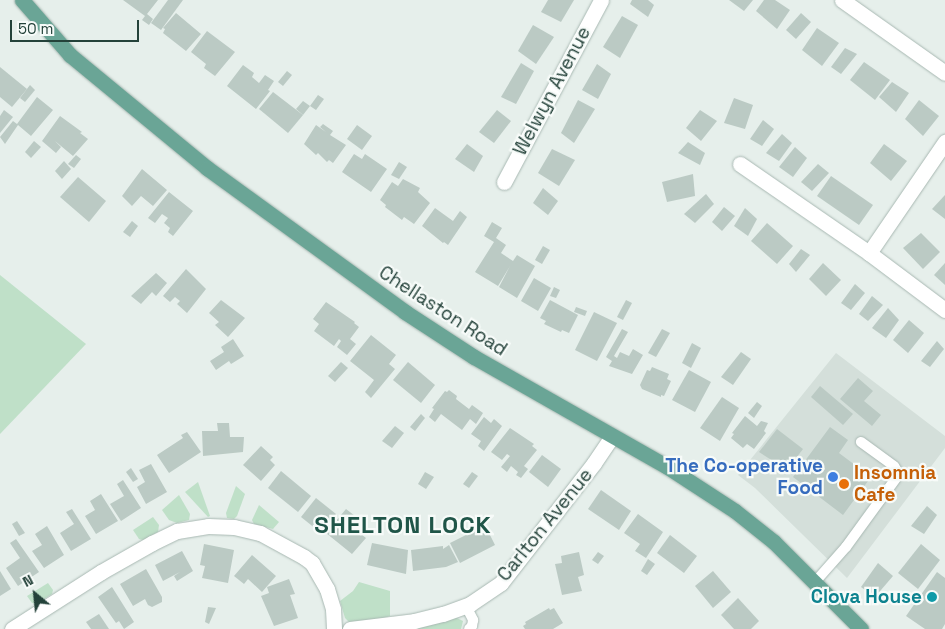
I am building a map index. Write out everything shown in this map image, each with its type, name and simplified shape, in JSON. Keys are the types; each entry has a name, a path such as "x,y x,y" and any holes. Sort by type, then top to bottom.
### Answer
{"main road":[{"name":"Chellaston Road","path":"22,0 70,55 207,168 337,264 466,352 666,466 735,511 774,542 861,629"}],"street":[{"name":"Welwyn Avenue","path":"504,182 601,0"},
{"path":"842,0 862,6 945,73"},
{"path":"869,253 945,142"},
{"path":"740,164 869,253 945,310"},
{"name":"Carlton Avenue","path":"350,629 414,621 443,614 466,606 501,584 594,463 612,436"},
{"path":"12,629 101,572 152,543 177,531 208,526 234,527 260,533 304,557 317,571 327,589 333,608 334,629"}],"lane":[{"path":"815,582 846,547 900,474 894,466 861,442"},
{"path":"466,606 473,620 472,626 469,629"}],"shaded area":[{"path":"836,353 945,436 945,448 847,578 755,488 738,475"}],"green space":[{"path":"0,275 86,344 0,434"},
{"path":"198,482 210,516 208,517 185,492"},
{"path":"236,486 245,494 237,516 234,519 227,518 226,513"},
{"path":"179,495 190,514 189,520 177,523 169,520 162,510"},
{"path":"259,505 279,522 273,529 254,524 252,520"},
{"path":"153,517 159,525 158,532 143,540 139,539 133,530"},
{"path":"359,582 390,591 390,616 376,621 349,622 345,618 340,601 353,591"},
{"path":"48,583 53,590 52,594 36,604 32,603 27,596"},
{"path":"455,617 463,621 461,629 409,629"}],"building":[{"path":"123,0 158,0 147,14 153,19 149,25 142,20 145,16"},
{"path":"168,0 183,0 161,30 151,23"},
{"path":"548,0 574,0 561,22 541,12"},
{"path":"632,0 648,0 654,5 648,17 630,4"},
{"path":"729,0 753,0 744,11"},
{"path":"764,0 775,0 790,10 777,29 756,11"},
{"path":"176,13 201,34 186,51 163,33 165,29 163,28"},
{"path":"801,13 811,22 796,39 786,30"},
{"path":"622,16 638,25 620,58 603,47"},
{"path":"533,25 554,37 536,64 518,51"},
{"path":"817,28 839,43 822,66 802,50"},
{"path":"207,31 235,52 215,76 204,68 206,64 191,52"},
{"path":"845,48 857,54 841,74 831,67"},
{"path":"864,62 890,80 875,100 850,80"},
{"path":"521,63 534,71 516,104 501,97"},
{"path":"597,64 611,74 598,99 582,90"},
{"path":"243,65 254,73 252,77 259,83 265,75 274,81 268,90 270,91 256,109 227,86"},
{"path":"0,67 27,89 12,107 0,97"},
{"path":"287,71 292,75 283,86 278,82"},
{"path":"892,82 909,93 896,112 879,97"},
{"path":"30,85 35,90 25,102 20,98"},
{"path":"273,92 303,115 288,133 259,109"},
{"path":"318,95 324,99 316,110 310,106"},
{"path":"37,97 53,110 31,136 18,125 5,144 0,137 13,121 17,124"},
{"path":"734,98 753,105 745,129 724,123"},
{"path":"578,100 595,109 574,143 561,133"},
{"path":"919,100 939,116 923,136 905,119"},
{"path":"303,101 310,106 303,115 296,109"},
{"path":"4,110 13,117 0,133 0,116"},
{"path":"497,110 511,121 494,143 479,132"},
{"path":"700,110 717,121 701,141 686,128"},
{"path":"60,116 82,132 80,133 88,139 73,156 55,141 61,147 56,153 42,141"},
{"path":"763,120 774,129 762,146 750,139"},
{"path":"323,124 333,131 330,135 346,145 333,163 329,160 327,162 318,153 316,155 304,144 316,125 326,132 320,127"},
{"path":"357,125 372,136 362,150 347,139"},
{"path":"782,134 792,143 779,161 766,153"},
{"path":"34,141 41,147 31,158 25,152"},
{"path":"688,142 705,153 700,165 678,153"},
{"path":"467,144 483,156 474,172 455,159"},
{"path":"884,144 907,161 891,181 870,163"},
{"path":"795,147 807,158 793,177 779,167"},
{"path":"552,149 575,160 559,186 538,173"},
{"path":"354,154 362,159 365,154 387,169 371,192 342,172"},
{"path":"76,155 81,159 74,168 68,164"},
{"path":"64,161 71,169 62,179 55,171"},
{"path":"399,162 407,167 399,179 391,175"},
{"path":"818,164 829,173 812,191 801,182"},
{"path":"142,169 167,190 153,206 141,196 132,206 122,196"},
{"path":"693,174 695,196 667,202 662,182"},
{"path":"831,176 873,205 859,225 817,196"},
{"path":"78,177 106,201 89,222 60,197"},
{"path":"403,179 420,188 418,192 430,203 414,224 404,217 402,220 385,207 386,205 380,200 392,182 398,186"},
{"path":"543,188 558,201 548,215 533,203"},
{"path":"169,192 193,211 173,236 168,232 170,228 164,223 168,218 162,214 155,223 148,218"},
{"path":"706,194 714,204 695,223 684,214"},
{"path":"945,195 945,219 932,209"},
{"path":"724,207 735,216 722,231 712,222"},
{"path":"435,208 453,221 460,211 467,217 448,245 422,226"},
{"path":"745,208 757,219 748,236 734,226"},
{"path":"132,221 138,226 130,237 123,232"},
{"path":"492,222 502,228 496,238 506,245 501,253 513,261 517,255 535,266 517,298 499,287 510,266 498,286 475,272 494,242 484,236"},
{"path":"767,223 793,246 777,264 751,241"},
{"path":"921,233 940,252 923,269 903,248"},
{"path":"543,246 550,250 542,264 535,260"},
{"path":"801,249 810,255 796,272 789,264"},
{"path":"823,263 841,280 826,296 809,279"},
{"path":"945,263 945,285 934,275"},
{"path":"186,269 206,289 187,313 177,304 180,301 175,297 170,302 163,296"},
{"path":"156,273 167,283 156,296 152,292 141,304 131,296"},
{"path":"534,278 551,288 538,311 521,301"},
{"path":"855,284 865,293 851,310 841,303"},
{"path":"554,287 560,290 556,298 550,296"},
{"path":"872,296 883,305 868,321 859,314"},
{"path":"221,300 245,318 228,337 215,325 219,322 209,313"},
{"path":"550,300 578,315 569,333 562,330 561,332 544,324 546,321 540,318"},
{"path":"626,300 632,303 623,320 617,317"},
{"path":"326,302 355,322 359,327 350,339 356,344 347,355 337,347 341,341 339,339 334,346 314,331 319,324 313,319"},
{"path":"576,307 587,311 585,316 574,312"},
{"path":"888,308 899,320 886,338 872,328"},
{"path":"594,312 617,323 597,361 575,350"},
{"path":"909,320 924,333 908,353 893,340"},
{"path":"622,329 628,332 614,356 617,358 620,352 629,356 633,349 643,355 632,374 609,366 612,361 606,357"},
{"path":"662,329 670,333 656,357 648,353"},
{"path":"371,335 396,355 389,364 395,369 371,398 365,392 374,380 350,361"},
{"path":"233,339 244,356 231,364 229,361 216,370 210,361 224,352 221,347"},
{"path":"937,341 944,349 930,367 921,361"},
{"path":"692,343 701,348 691,368 682,363"},
{"path":"741,352 751,359 733,385 721,377"},
{"path":"341,362 348,368 335,382 328,376"},
{"path":"408,362 435,385 421,403 393,380"},
{"path":"652,367 669,374 667,379 671,381 664,396 661,395 661,397 642,389 640,385 647,370 650,371"},
{"path":"689,370 711,382 695,412 672,400"},
{"path":"858,378 873,391 864,401 881,415 872,426 840,399"},
{"path":"820,386 853,414 843,425 811,397"},
{"path":"449,390 457,396 456,399 469,409 472,405 483,413 476,424 470,419 462,430 441,414 435,422 429,417 434,409 432,408 445,391"},
{"path":"722,397 739,408 720,441 700,428"},
{"path":"757,402 762,406 754,418 748,413"},
{"path":"421,414 425,418 415,431 410,427"},
{"path":"745,416 757,426 761,421 768,423 764,431 766,433 754,449 747,444 743,448 731,438 734,434 732,433"},
{"path":"484,417 491,423 494,419 502,426 484,451 478,446 481,441 471,434"},
{"path":"217,423 229,423 230,437 244,437 243,452 203,456 202,431 218,431"},
{"path":"395,426 404,433 392,448 382,441"},
{"path":"830,427 848,440 839,453 871,477 843,515 793,477"},
{"path":"510,428 534,444 532,446 537,450 524,466 528,469 521,478 516,475 518,472 511,466 507,472 501,467 510,456 507,454 502,460 491,452"},
{"path":"777,429 803,449 787,470 759,452"},
{"path":"187,432 201,452 169,473 157,455 183,438 181,435"},
{"path":"261,446 273,457 270,460 275,465 261,481 243,465"},
{"path":"542,455 561,469 548,487 529,472"},
{"path":"151,464 167,492 146,504 137,487 145,482 139,470"},
{"path":"131,468 138,479 133,482 126,472"},
{"path":"281,471 311,496 298,512 268,488"},
{"path":"425,472 434,477 426,489 418,484"},
{"path":"472,472 478,476 469,488 463,484"},
{"path":"123,480 141,508 121,521 110,504 124,496 117,484"},
{"path":"601,490 631,511 619,530 588,509"},
{"path":"101,494 118,521 96,534 85,516 95,510 90,501"},
{"path":"316,498 336,514 321,533 301,517"},
{"path":"927,506 937,515 924,534 911,526"},
{"path":"72,509 91,539 71,551 60,533 74,524 66,512"},
{"path":"346,509 359,519 352,527 366,538 352,554 326,533"},
{"path":"638,514 663,532 646,558 635,551 640,544 624,533"},
{"path":"17,521 25,533 19,536 12,524"},
{"path":"47,526 64,555 44,568 32,551 42,545 35,534"},
{"path":"478,529 481,534 488,531 495,545 460,563 450,543"},
{"path":"670,535 697,556 684,573 657,553"},
{"path":"16,539 39,572 18,586 6,568 20,558 10,543"},
{"path":"372,543 408,550 406,574 367,565"},
{"path":"204,544 234,550 228,583 202,578 205,566 200,565"},
{"path":"921,544 940,560 918,589 898,573"},
{"path":"449,545 458,562 446,567 413,571 411,550 443,546 443,549"},
{"path":"182,551 193,571 177,581 174,576 180,572 163,581 155,565"},
{"path":"579,552 584,575 578,577 582,591 562,595 555,564 562,563 561,556"},
{"path":"598,552 604,556 598,564 592,560"},
{"path":"252,555 276,576 262,592 248,579 244,584 234,576"},
{"path":"648,559 655,564 647,575 641,571"},
{"path":"878,563 893,576 875,597 861,587"},
{"path":"146,569 162,597 162,602 152,607 148,605 145,599 133,606 120,584"},
{"path":"0,571 11,589 0,596"},
{"path":"713,571 731,592 713,608 695,586"},
{"name":"Clova House","path":"937,572 945,578 945,624 942,629 925,629 906,616"},
{"path":"289,579 295,594 290,595 298,618 274,626 261,596 269,593 267,587"},
{"path":"112,587 134,622 124,629 119,621 116,623 98,597"},
{"path":"738,598 759,621 751,629 734,629 721,615"},
{"path":"208,607 216,608 209,624 205,622"},
{"path":"549,608 550,610 554,608 563,623 553,629 525,629 523,626 526,624 525,622"},
{"path":"99,614 109,629 91,629 86,622"}],"place":[{"name":"The Co-operative Food","path":"833,477"},
{"name":"Insomnia Cafe","path":"844,484"},
{"name":"Clova House","path":"932,597"}],"district":[{"name":"SHELTON LOCK","path":"403,525"}]}
